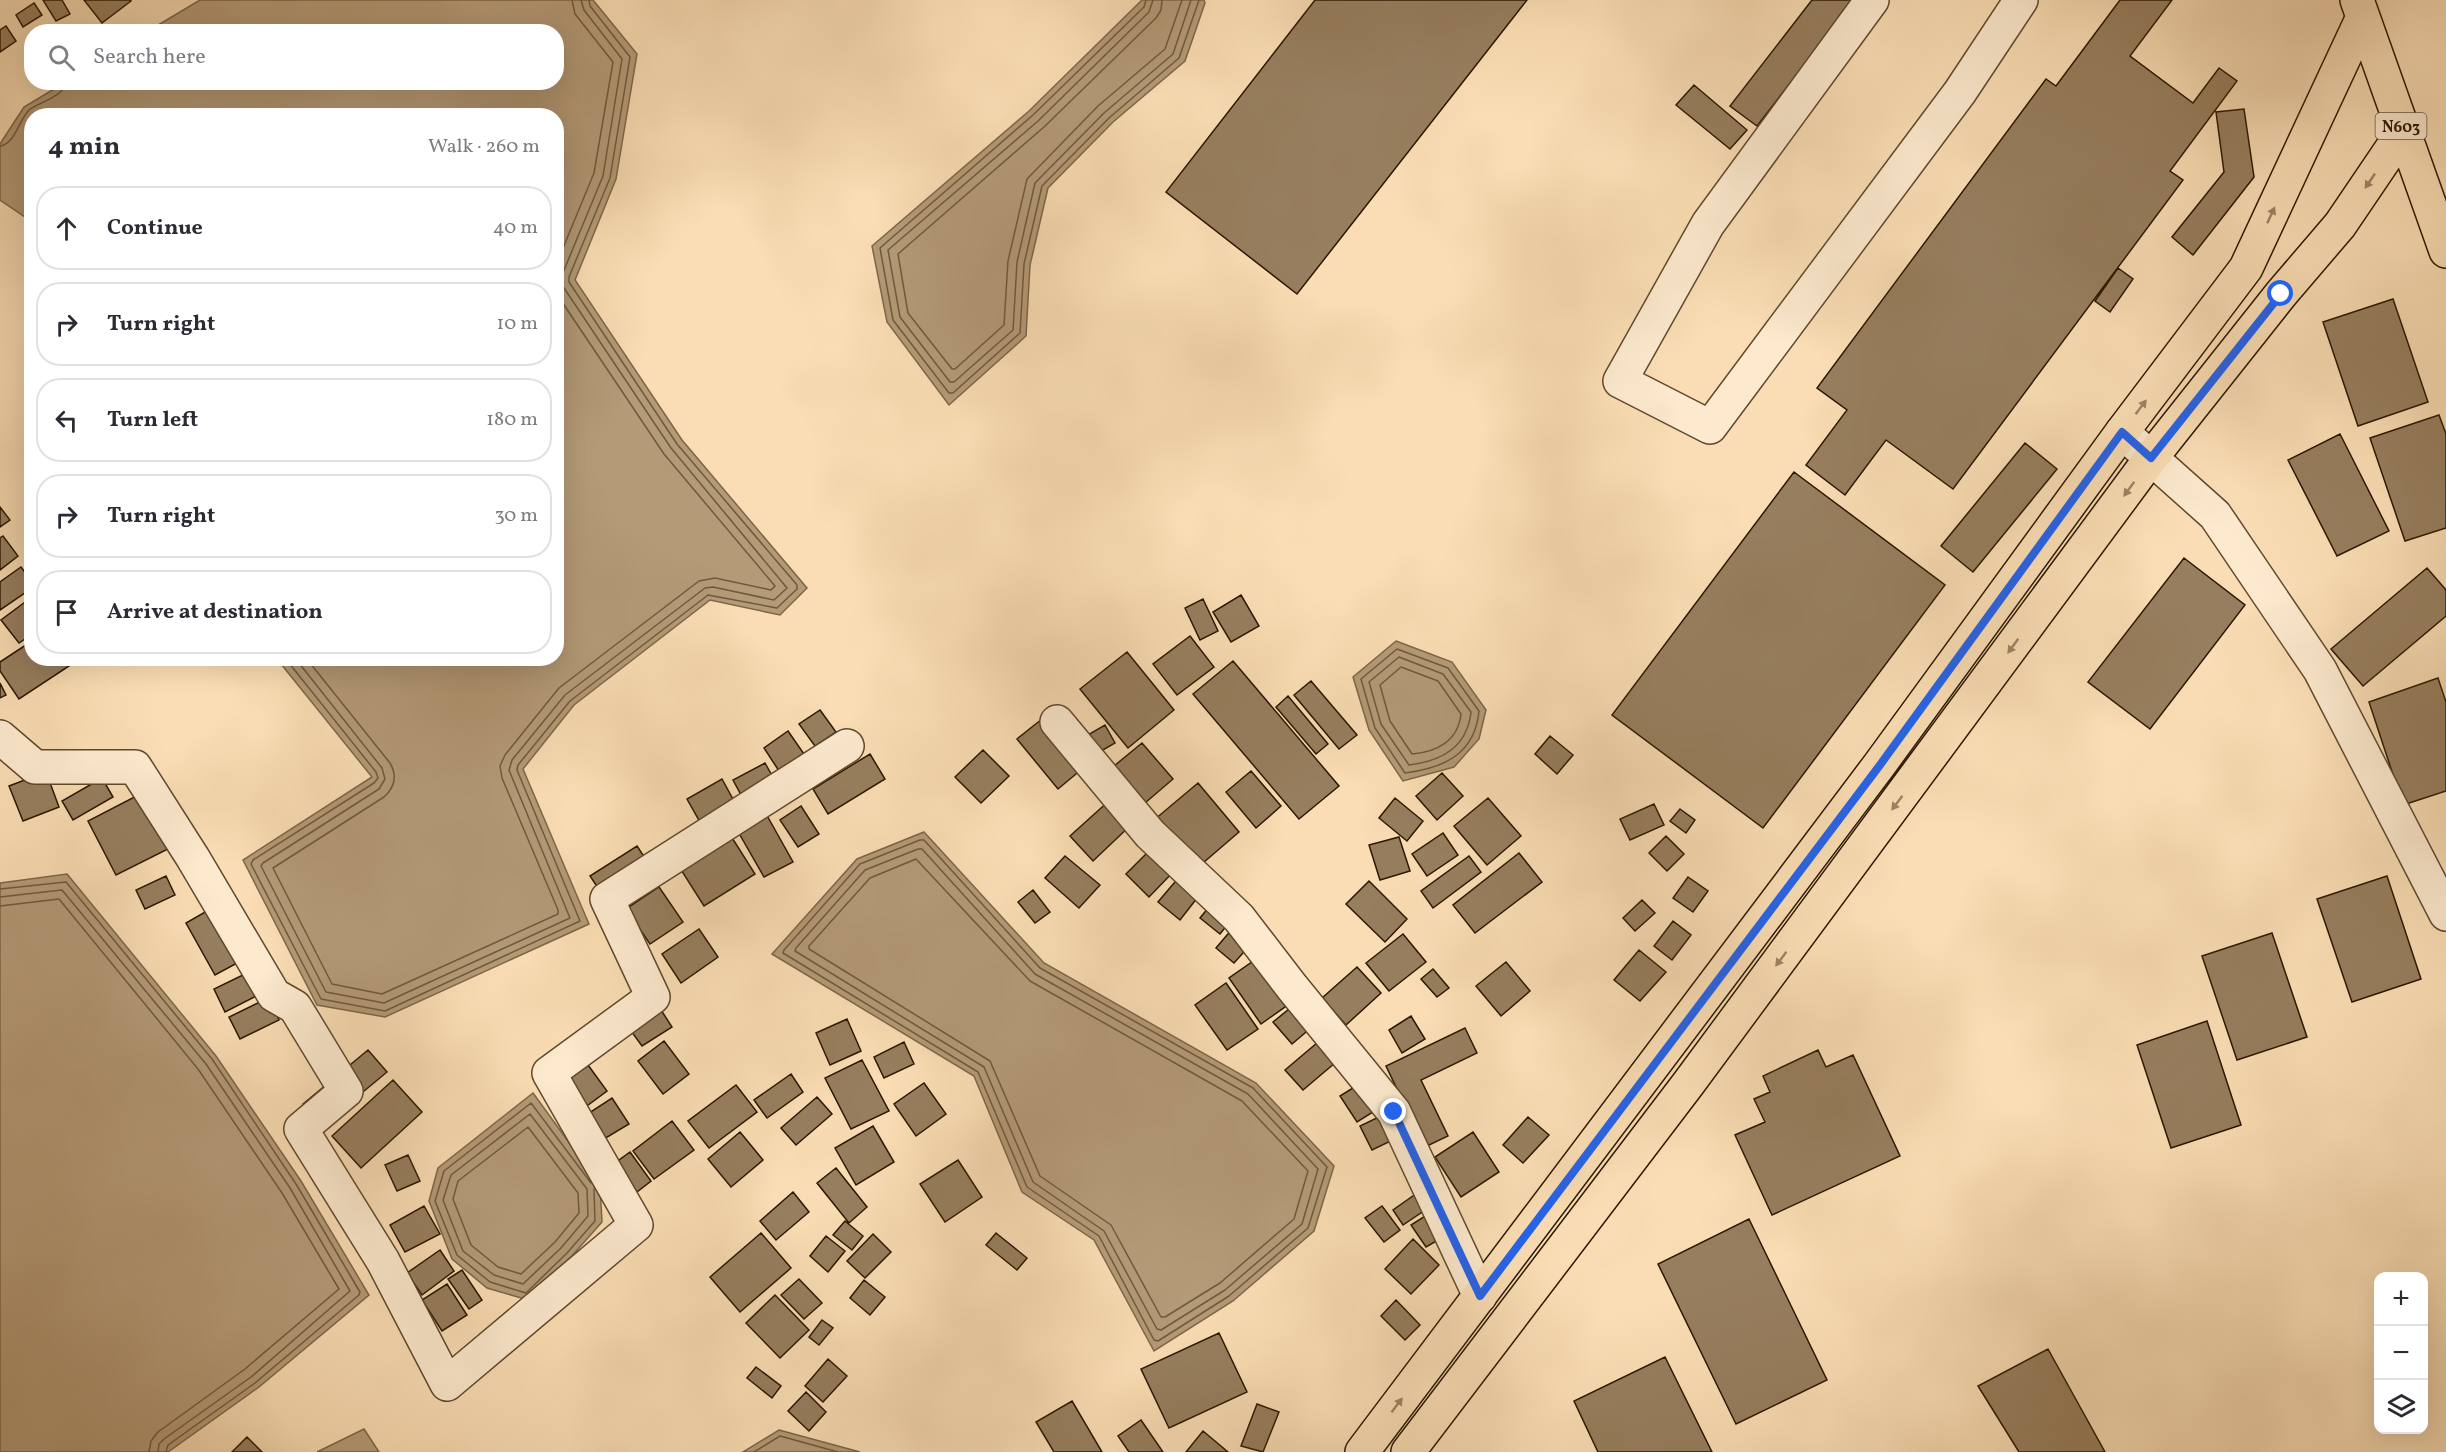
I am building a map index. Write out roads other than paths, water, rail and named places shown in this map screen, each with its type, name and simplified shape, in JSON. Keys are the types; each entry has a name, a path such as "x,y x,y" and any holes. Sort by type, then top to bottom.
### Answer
{"main road":[{"name":"N603","path":"2359,9 2446,251"},
{"path":"1362,1452 1880,765 2122,432 2246,268 2359,9"},
{"path":"1408,1452 1702,1065 2151,458 2281,294 2340,225 2403,132"}],"street":[{"path":"1872,0 1708,224 1620,381 1710,427 1960,92 2021,0"},
{"path":"2122,432 2215,515 2320,670 2446,914"},
{"path":"1057,723 1150,834 1239,918 1394,1112 1480,1296"},
{"path":"0,737 36,767 135,767 193,858 274,995 295,1007 346,1091 301,1129 382,1261 447,1384 636,1225 549,1073 653,997 607,898 847,746"}],"water":[{"path":"200,0 593,0 637,54 616,179 575,280 682,440 807,588 780,615 710,600 574,705 523,769 589,924 385,1017 317,1005 243,860 372,777 283,666 564,666 564,108 24,108 24,216 0,200 0,144 24,107 52,90 564,90 564,24 160,24"},
{"path":"1142,0 1204,0 1205,3 1185,61 1113,122 1048,188 1030,265 1026,336 949,405 887,322 872,246 1029,111"},
{"path":"1396,641 1452,662 1486,710 1479,739 1454,767 1403,781 1369,730 1353,677"},
{"path":"924,832 1044,963 1256,1083 1334,1166 1314,1231 1233,1301 1154,1351 1094,1240 1022,1192 974,1076 772,954 857,859"},
{"path":"67,874 216,1056 301,1181 369,1295 259,1387 168,1452 0,1452 0,883"},
{"path":"533,1093 600,1185 602,1222 528,1300 487,1288 452,1259 429,1201 438,1168"},
{"path":"364,1429 379,1452 317,1452"},
{"path":"779,1430 860,1452 743,1452"}]}
